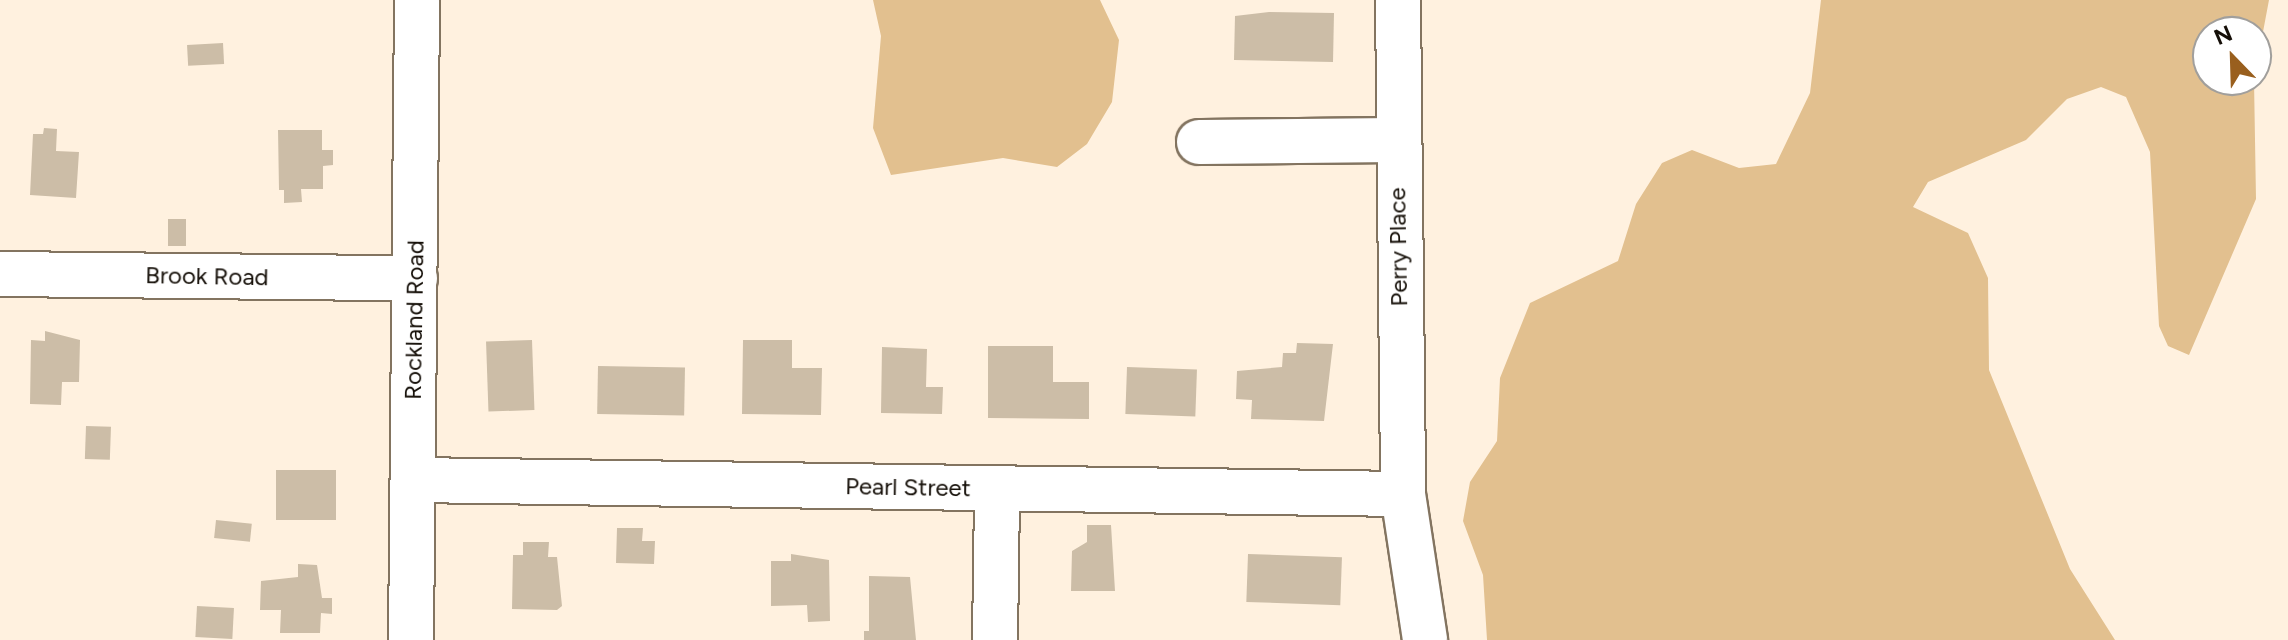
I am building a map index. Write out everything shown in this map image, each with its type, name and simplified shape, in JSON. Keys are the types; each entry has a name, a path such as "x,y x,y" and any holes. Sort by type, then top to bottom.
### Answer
{"street":[{"name":"Rockland Road","path":"411,640 417,0"},
{"name":"Perry Place","path":"1398,0 1397,140 1403,494 1425,640"},
{"path":"1199,142 1397,140"},
{"name":"Brook Road","path":"0,274 415,278"},
{"name":"Pearl Street","path":"413,480 1403,494"},
{"path":"995,640 997,488"}],"shaded area":[{"path":"873,0 1100,0 1119,40 1112,102 1087,144 1057,167 1003,158 891,175 873,128 881,36"},
{"path":"1821,0 2269,0 2266,16 2192,16 2192,96 2254,96 2256,199 2189,355 2168,346 2159,326 2150,152 2126,97 2101,87 2067,99 2026,140 1928,182 1913,207 1968,233 1988,278 1989,370 2070,569 2115,640 1487,640 1483,575 1463,521 1470,482 1497,441 1500,378 1530,303 1618,261 1636,204 1662,163 1692,150 1739,168 1776,164 1810,93"}],"building":[{"path":"1269,12 1334,13 1333,62 1234,60 1235,16"},
{"path":"223,43 224,64 188,66 187,45"},
{"path":"44,128 57,129 56,151 79,152 76,198 30,195 33,134 43,134"},
{"path":"278,130 322,130 322,150 333,150 333,165 323,166 323,189 301,189 302,202 284,203 284,190 279,190"},
{"path":"168,219 186,219 186,246 168,246"},
{"path":"45,331 80,340 79,382 62,382 61,405 30,404 31,340 45,341"},
{"path":"532,340 534,410 488,412 486,342"},
{"path":"743,340 792,340 792,368 822,368 821,415 742,414"},
{"path":"1297,343 1333,344 1324,421 1251,419 1252,400 1236,399 1237,371 1282,367 1283,353 1296,353"},
{"path":"988,346 1053,346 1053,382 1089,382 1089,419 988,418"},
{"path":"882,347 927,349 926,387 943,387 942,414 881,413"},
{"path":"598,366 685,368 684,416 597,414"},
{"path":"1127,367 1197,369 1195,416 1125,414"},
{"path":"86,426 111,427 110,460 85,459"},
{"path":"276,470 336,470 336,520 276,520"},
{"path":"216,520 252,524 250,542 214,538"},
{"path":"1087,525 1111,525 1115,591 1071,591 1072,551 1087,542"},
{"path":"617,528 643,528 642,541 655,541 654,564 616,563"},
{"path":"523,542 549,542 548,557 557,557 562,606 557,610 512,609 513,555 523,555"},
{"path":"791,554 829,560 830,621 808,622 807,605 771,606 771,561 791,561"},
{"path":"1248,554 1342,557 1340,605 1246,602"},
{"path":"298,564 317,565 322,598 332,598 332,614 321,613 320,633 280,633 281,610 260,610 261,581 298,577"},
{"path":"869,576 910,577 916,640 864,640 864,631 869,631"},
{"path":"197,606 234,608 232,639 195,637"}]}
